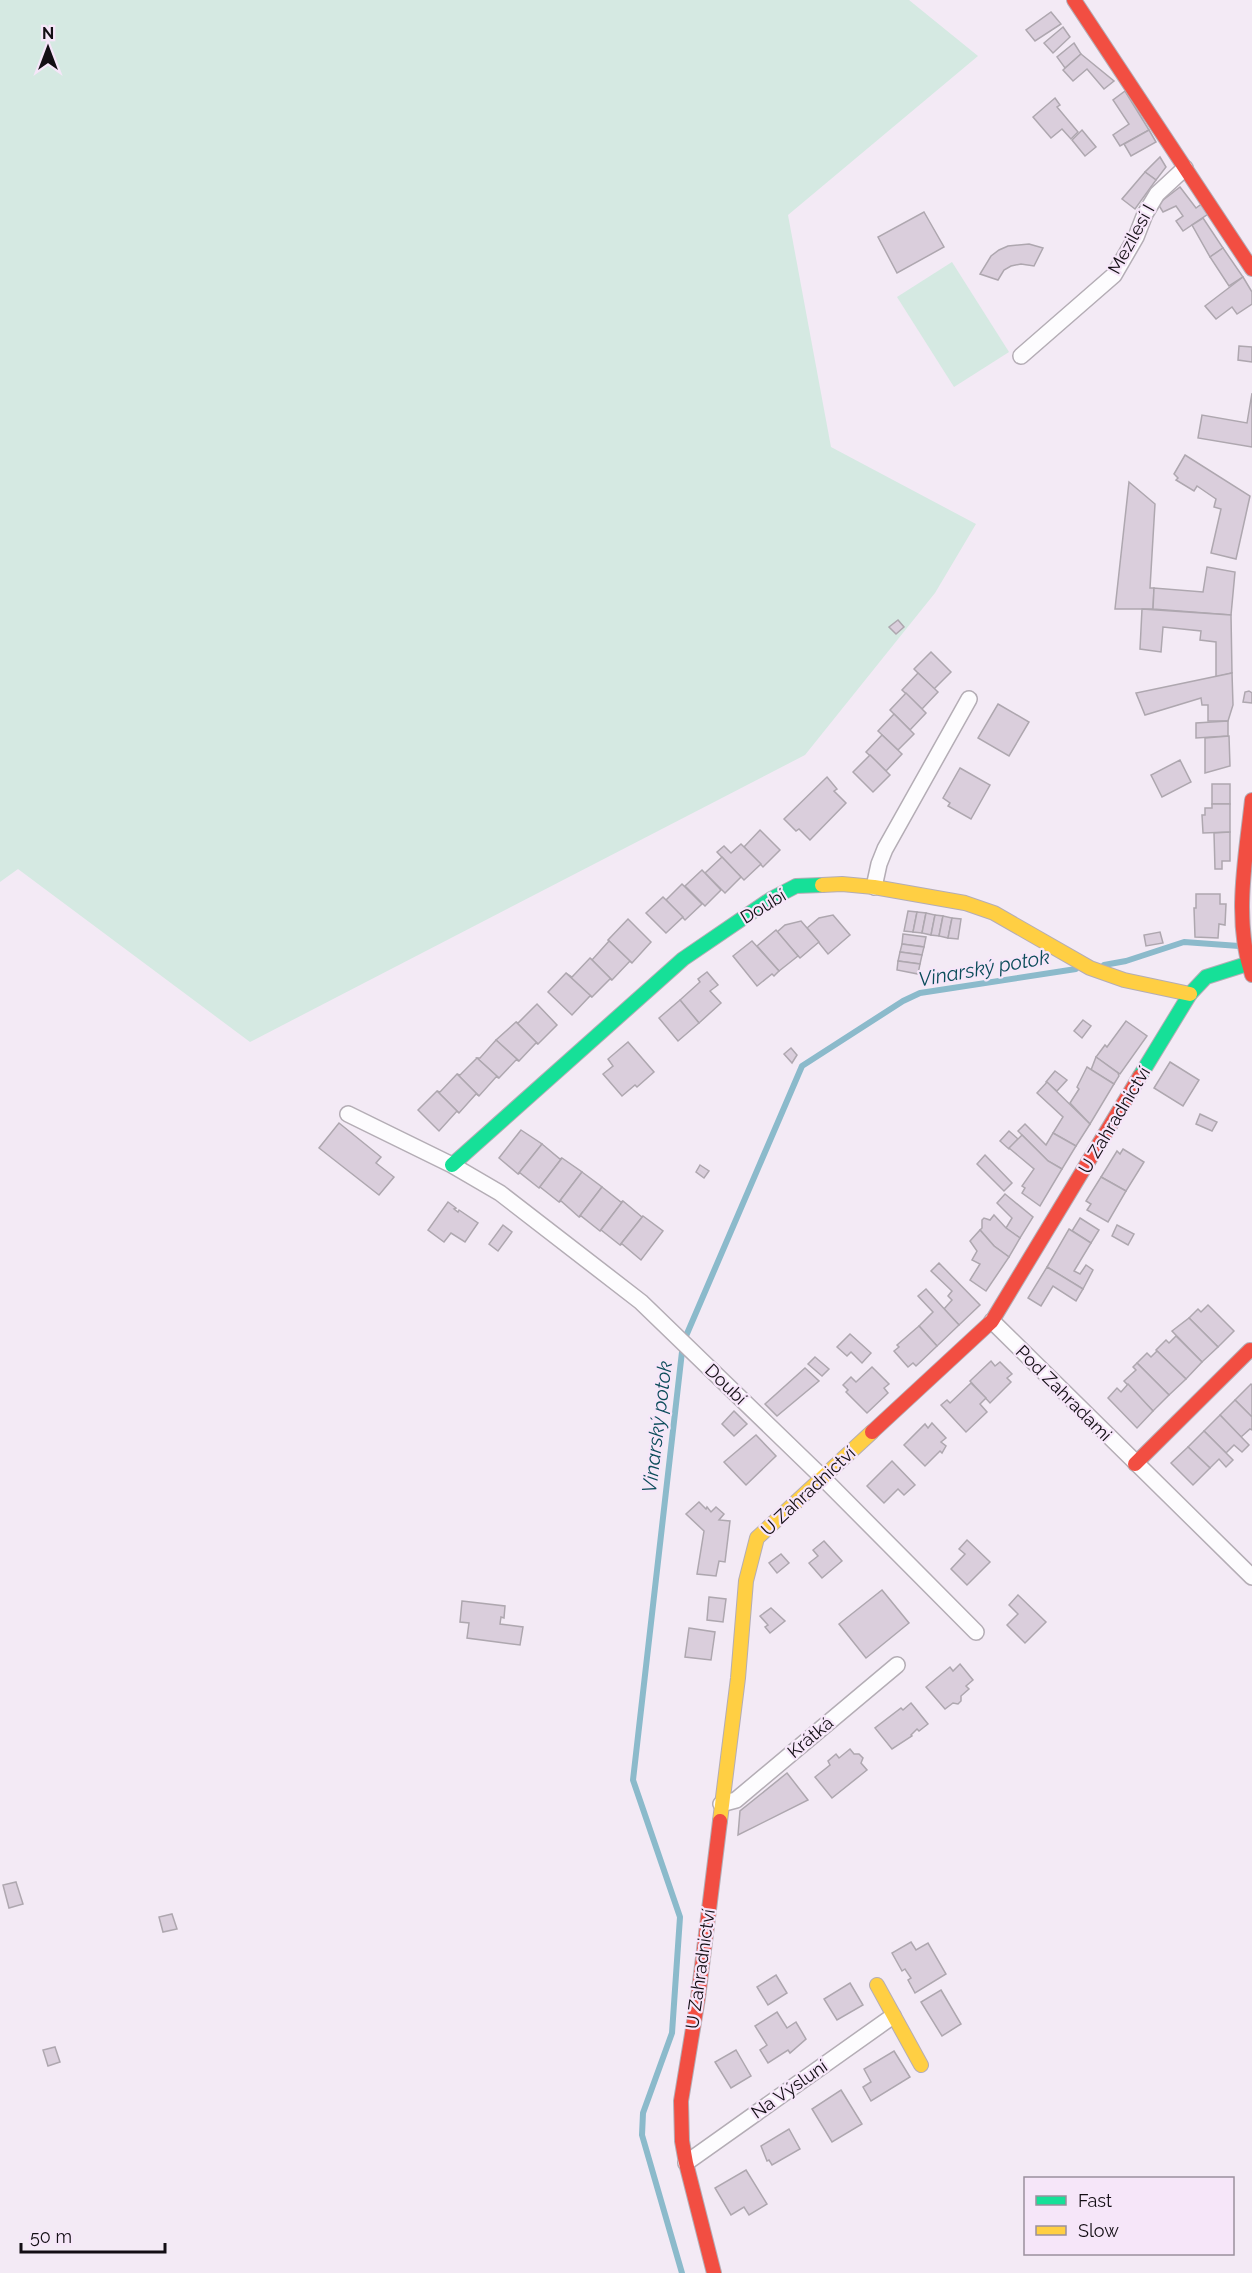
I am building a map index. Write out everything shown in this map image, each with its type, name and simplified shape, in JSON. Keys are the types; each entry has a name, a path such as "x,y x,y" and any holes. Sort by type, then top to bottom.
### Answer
{"street":[{"path":"1075,0 1252,269"},
{"name":"Mezilesí I","path":"1022,356 1114,275 1157,194 1185,168"},
{"path":"874,887 885,849 969,699"},
{"path":"1250,969 1243,935 1243,909 1252,800"},
{"name":"Doubí","path":"452,1165 657,981 707,941 796,886 842,884 874,887 980,907 1090,968 1124,980 1190,994"},
{"name":"U Zahradnictví","path":"714,2273 686,2163 682,2141 681,2101 698,1998 738,1678 746,1581 757,1538 992,1321 1190,994 1200,982 1213,974 1250,969"},
{"name":"Doubí","path":"348,1114 452,1165 500,1193 641,1302 822,1477 976,1632"},
{"name":"Pod Zahradami","path":"992,1321 1252,1577"},
{"path":"1136,1464 1250,1350"},
{"name":"Krátká","path":"721,1804 736,1800 897,1665"},
{"path":"877,1985 921,2065"},
{"name":"Na Výsluní","path":"686,2163 892,2016"}],"shaded area":[{"path":"0,0 909,0 978,56 788,215 831,447 976,524 935,593 805,755 250,1042 18,869 0,882"},
{"path":"952,262 1009,352 954,387 897,297"}],"building":[{"path":"1051,12 1061,24 1035,41 1026,30"},
{"path":"1063,27 1070,37 1053,53 1044,43"},
{"path":"1074,43 1081,54 1065,68 1057,57"},
{"path":"1081,54 1114,81 1104,89 1087,69 1073,81 1063,70"},
{"path":"1125,91 1149,130 1120,146 1113,135 1129,124 1113,100"},
{"path":"1055,98 1060,105 1057,107 1078,132 1071,139 1062,129 1051,138 1033,117"},
{"path":"1082,130 1096,147 1085,156 1072,140"},
{"path":"1149,130 1156,142 1131,156 1124,144"},
{"path":"1160,157 1166,167 1156,180 1145,172"},
{"path":"1145,172 1156,180 1135,209 1122,199"},
{"path":"1180,187 1196,208 1203,203 1211,212 1183,231 1176,221 1183,216 1176,206 1163,212 1158,204"},
{"path":"924,212 944,247 897,273 878,237"},
{"path":"1203,218 1223,248 1210,257 1192,225"},
{"path":"1029,244 1043,248 1034,266 1021,264 1011,266 1004,270 998,280 980,274 991,256 999,250 1008,246"},
{"path":"1223,248 1243,277 1229,286 1210,257"},
{"path":"1243,277 1252,292 1252,304 1237,314 1232,307 1216,319 1205,306"},
{"path":"1239,346 1252,347 1252,362 1238,360"},
{"path":"1252,393 1252,447 1198,438 1202,415 1247,423"},
{"path":"1185,455 1250,496 1236,559 1211,553 1221,509 1214,507 1216,499 1197,486 1194,491 1176,480 1178,478 1174,474"},
{"path":"1129,482 1155,504 1150,588 1154,588 1153,609 1115,609"},
{"path":"1207,567 1235,572 1231,615 1153,609 1154,588 1203,592"},
{"path":"1142,609 1231,615 1232,673 1216,677 1216,642 1200,640 1201,631 1163,627 1161,652 1140,649"},
{"path":"898,620 904,627 896,634 889,627"},
{"path":"931,652 951,672 934,689 914,669"},
{"path":"918,673 938,692 922,709 902,690"},
{"path":"1232,673 1233,705 1228,721 1208,721 1208,705 1202,705 1201,698 1145,715 1136,693"},
{"path":"1245,692 1252,693 1252,703 1243,702"},
{"path":"906,693 926,713 910,730 890,710"},
{"path":"998,704 1029,722 1009,756 978,738"},
{"path":"894,714 914,734 898,750 878,731"},
{"path":"1228,721 1228,736 1196,738 1196,723"},
{"path":"882,735 902,754 886,771 866,752"},
{"path":"1229,736 1230,766 1205,773 1205,738"},
{"path":"870,755 890,775 873,792 853,772"},
{"path":"1180,760 1191,782 1162,797 1151,775"},
{"path":"960,768 990,785 971,819 948,806 950,803 943,798"},
{"path":"827,777 837,789 834,791 846,803 810,840 784,819"},
{"path":"1212,784 1230,784 1230,804 1212,804"},
{"path":"1212,804 1230,804 1230,832 1203,833 1202,815 1205,815 1205,808 1212,808"},
{"path":"760,830 780,850 763,867 744,847"},
{"path":"1230,832 1230,861 1222,861 1222,869 1215,869 1214,833"},
{"path":"741,844 761,864 744,880 717,852 724,846 731,853"},
{"path":"722,857 741,877 725,893 705,873"},
{"path":"702,870 721,890 705,906 685,886"},
{"path":"682,884 702,904 685,920 666,900"},
{"path":"1196,894 1220,894 1220,904 1226,904 1225,925 1219,924 1218,938 1195,937"},
{"path":"663,897 683,917 666,933 646,913"},
{"path":"908,911 917,912 913,932 904,931"},
{"path":"917,912 926,913 922,933 913,932"},
{"path":"926,913 935,915 931,935 922,933"},
{"path":"833,915 850,935 828,954 807,928 819,918"},
{"path":"935,915 943,916 939,936 931,935"},
{"path":"943,916 952,918 948,938 939,936"},
{"path":"952,918 961,919 958,939 948,938"},
{"path":"628,919 651,942 632,963 608,940"},
{"path":"801,921 819,942 800,958 777,932 785,925"},
{"path":"776,930 798,956 779,971 757,946"},
{"path":"1160,932 1163,943 1146,946 1144,935"},
{"path":"903,934 926,937 924,947 902,944"},
{"path":"609,941 630,961 612,980 592,960"},
{"path":"752,941 779,971 757,986 733,956"},
{"path":"902,944 924,947 922,955 900,952"},
{"path":"900,952 922,955 920,964 898,961"},
{"path":"590,958 612,980 610,979 592,997 566,973 572,977"},
{"path":"898,961 920,964 918,974 897,970"},
{"path":"707,972 718,985 710,991 721,1003 699,1023 680,1000 700,982 698,979"},
{"path":"566,973 592,997 590,996 572,1015 548,992"},
{"path":"680,1000 699,1023 678,1041 659,1018"},
{"path":"537,1004 557,1025 538,1044 516,1022 518,1023"},
{"path":"1083,1020 1091,1026 1082,1038 1074,1031"},
{"path":"1126,1021 1147,1036 1120,1074 1096,1057 1105,1045 1107,1047"},
{"path":"516,1022 538,1044 536,1043 519,1061 496,1040"},
{"path":"496,1040 519,1061 516,1060 499,1078 477,1058 480,1058"},
{"path":"628,1042 654,1072 622,1096 603,1074 613,1066 608,1059"},
{"path":"791,1048 797,1055 792,1063 784,1054"},
{"path":"1096,1057 1118,1073 1119,1076 1114,1084 1091,1070"},
{"path":"477,1058 499,1078 496,1077 479,1096 457,1074 460,1075"},
{"path":"1170,1062 1199,1080 1183,1106 1154,1088"},
{"path":"1087,1067 1114,1084 1090,1124 1070,1103 1079,1089 1077,1087"},
{"path":"1055,1071 1067,1080 1057,1091 1046,1082"},
{"path":"457,1074 479,1096 476,1094 459,1113 437,1091 440,1092"},
{"path":"1047,1082 1090,1124 1076,1146 1053,1133 1063,1117 1037,1093"},
{"path":"437,1091 457,1111 439,1131 418,1110"},
{"path":"1200,1114 1217,1122 1212,1131 1196,1124"},
{"path":"339,1123 381,1157 376,1163 394,1177 379,1195 319,1148"},
{"path":"1025,1124 1046,1145 1053,1133 1076,1146 1062,1169 1048,1161 1018,1131"},
{"path":"521,1130 542,1144 518,1174 499,1158"},
{"path":"1009,1131 1018,1139 1009,1149 1000,1141"},
{"path":"1022,1135 1048,1161 1062,1169 1040,1206 1022,1193 1025,1188 1022,1186 1034,1169 1009,1148"},
{"path":"542,1144 560,1159 562,1158 539,1188 520,1173 518,1174"},
{"path":"1123,1149 1144,1162 1126,1191 1101,1177 1117,1151 1120,1154"},
{"path":"985,1155 1012,1183 1004,1191 977,1164"},
{"path":"562,1158 582,1172 559,1202 539,1188"},
{"path":"700,1165 709,1171 704,1178 696,1172"},
{"path":"582,1172 602,1187 579,1217 561,1201 559,1202"},
{"path":"1101,1177 1126,1191 1108,1222 1087,1210 1091,1204 1086,1201"},
{"path":"602,1187 621,1202 623,1201 600,1231 581,1216 579,1217"},
{"path":"1005,1194 1033,1217 1020,1238 1006,1228 1012,1218 997,1203"},
{"path":"623,1201 643,1216 620,1245 600,1231"},
{"path":"448,1202 458,1212 459,1210 478,1223 465,1242 451,1233 444,1242 428,1230"},
{"path":"994,1215 1020,1238 1009,1257 994,1246 980,1230 982,1220 984,1218 990,1220"},
{"path":"643,1216 663,1231 641,1260 622,1244 620,1245"},
{"path":"1080,1218 1099,1230 1091,1243 1072,1231"},
{"path":"503,1225 512,1232 498,1251 489,1244"},
{"path":"1117,1225 1134,1234 1128,1245 1112,1236"},
{"path":"1069,1229 1091,1243 1074,1271 1080,1274 1086,1265 1093,1270 1083,1289 1047,1267"},
{"path":"980,1230 994,1246 1009,1257 986,1291 970,1280 980,1264 972,1260 977,1251 970,1241"},
{"path":"939,1263 980,1305 959,1325 944,1309 952,1300 948,1296 952,1291 931,1271"},
{"path":"1047,1267 1083,1289 1076,1301 1053,1286 1041,1306 1028,1298"},
{"path":"926,1289 959,1325 937,1346 919,1326 933,1312 918,1296"},
{"path":"1208,1305 1234,1331 1218,1347 1189,1318 1198,1309 1201,1312"},
{"path":"1189,1318 1218,1347 1202,1362 1172,1331"},
{"path":"919,1326 937,1346 916,1366 913,1363 908,1367 894,1351 899,1347 897,1345"},
{"path":"850,1334 871,1353 862,1363 851,1352 847,1356 837,1347"},
{"path":"1176,1336 1202,1362 1186,1379 1156,1350 1166,1340 1169,1343"},
{"path":"1157,1351 1186,1379 1169,1395 1137,1363 1147,1353 1151,1357"},
{"path":"815,1357 829,1369 822,1376 808,1364"},
{"path":"991,1361 995,1366 1000,1362 1012,1374 1007,1378 1011,1382 990,1403 970,1381"},
{"path":"1137,1363 1169,1395 1153,1411 1124,1381 1136,1370 1133,1367"},
{"path":"872,1367 889,1384 884,1388 888,1393 867,1413 846,1392 848,1390 843,1385 851,1377 856,1382"},
{"path":"805,1368 819,1381 777,1416 765,1404"},
{"path":"971,1383 986,1398 980,1404 987,1412 966,1432 941,1405 947,1400 950,1403"},
{"path":"1128,1384 1153,1411 1137,1428 1108,1398 1117,1388 1121,1392"},
{"path":"1252,1385 1252,1417 1235,1400"},
{"path":"1235,1400 1252,1417 1252,1430 1250,1429 1241,1437 1220,1415"},
{"path":"734,1411 747,1424 734,1436 722,1424"},
{"path":"1220,1415 1249,1445 1242,1452 1234,1445 1226,1453 1204,1431"},
{"path":"932,1423 946,1438 941,1442 946,1446 942,1453 940,1451 925,1466 904,1445 925,1424 928,1428"},
{"path":"1204,1431 1233,1460 1226,1467 1219,1459 1210,1468 1188,1447"},
{"path":"756,1435 776,1456 746,1485 724,1462"},
{"path":"1188,1447 1210,1468 1193,1485 1171,1463"},
{"path":"892,1461 915,1485 904,1495 898,1489 884,1503 867,1486"},
{"path":"699,1502 711,1512 716,1507 724,1514 719,1520 730,1521 725,1562 719,1561 716,1576 697,1574 704,1531 686,1514"},
{"path":"967,1540 990,1562 967,1585 951,1569 965,1554 959,1549"},
{"path":"824,1541 842,1561 822,1578 809,1563 818,1556 813,1550"},
{"path":"781,1554 789,1563 777,1573 769,1563"},
{"path":"882,1590 909,1623 866,1658 839,1624"},
{"path":"1018,1595 1046,1622 1025,1643 1007,1625 1018,1614 1009,1605"},
{"path":"709,1597 726,1599 723,1622 707,1620"},
{"path":"462,1601 505,1606 504,1618 501,1617 500,1624 523,1627 520,1645 467,1638 469,1623 460,1622"},
{"path":"771,1608 785,1621 770,1633 765,1627 768,1625 760,1616"},
{"path":"689,1628 715,1632 711,1660 685,1657"},
{"path":"960,1664 973,1680 966,1686 969,1689 961,1696 961,1701 945,1709 926,1687 950,1667 953,1671"},
{"path":"911,1703 928,1724 919,1731 917,1729 912,1736 892,1749 875,1728"},
{"path":"850,1749 854,1754 859,1754 863,1758 861,1763 867,1770 832,1798 815,1777 830,1765 828,1761 836,1754 839,1758"},
{"path":"787,1773 808,1800 738,1835 740,1811"},
{"path":"16,1882 23,1904 9,1908 3,1885"},
{"path":"172,1914 177,1929 163,1932 159,1917"},
{"path":"911,1942 916,1950 928,1943 946,1974 915,1993 908,1980 911,1978 905,1969 902,1971 892,1953"},
{"path":"776,1975 787,1993 768,2005 757,1987"},
{"path":"850,1983 863,2005 837,2020 824,1999"},
{"path":"941,1990 961,2024 942,2036 921,2002"},
{"path":"777,2012 787,2028 796,2022 806,2039 790,2053 788,2050 768,2063 760,2050 767,2045 755,2026"},
{"path":"55,2047 60,2062 48,2066 43,2050"},
{"path":"736,2050 751,2076 731,2088 715,2062"},
{"path":"894,2051 910,2077 871,2101 863,2087 871,2082 864,2069"},
{"path":"841,2090 862,2124 832,2142 812,2109"},
{"path":"789,2129 800,2149 772,2165 769,2160 767,2161 761,2146"},
{"path":"746,2170 767,2204 749,2215 744,2207 731,2215 715,2188"}],"waterway":[{"name":"Vinarský potok","path":"1104,965 1126,961 1184,942 1239,946"},
{"name":"Vinarský potok","path":"682,2273 642,2135 643,2113 672,2033 680,1917 633,1780 683,1343 802,1066 903,1001 920,993 1076,969"}],"traffic: fast":[{"path":"452,1165 683,959 771,899 796,886 822,885"},
{"path":"1140,1076 1190,994 1206,977 1247,964"}],"traffic: slow":[{"path":"822,885 874,887 965,903 994,913 1090,968 1124,980 1190,994"},
{"path":"720,1821 738,1678 746,1581 757,1538 872,1432"},
{"path":"877,1985 921,2065"}],"traffic: jam":[{"path":"1074,0 1252,269"},
{"path":"1252,800 1244,866 1242,910 1246,954 1252,975"},
{"path":"872,1432 992,1321 1140,1076"},
{"path":"1135,1464 1250,1350"},
{"path":"714,2273 686,2163 682,2141 681,2101 698,1998 720,1821"}]}
